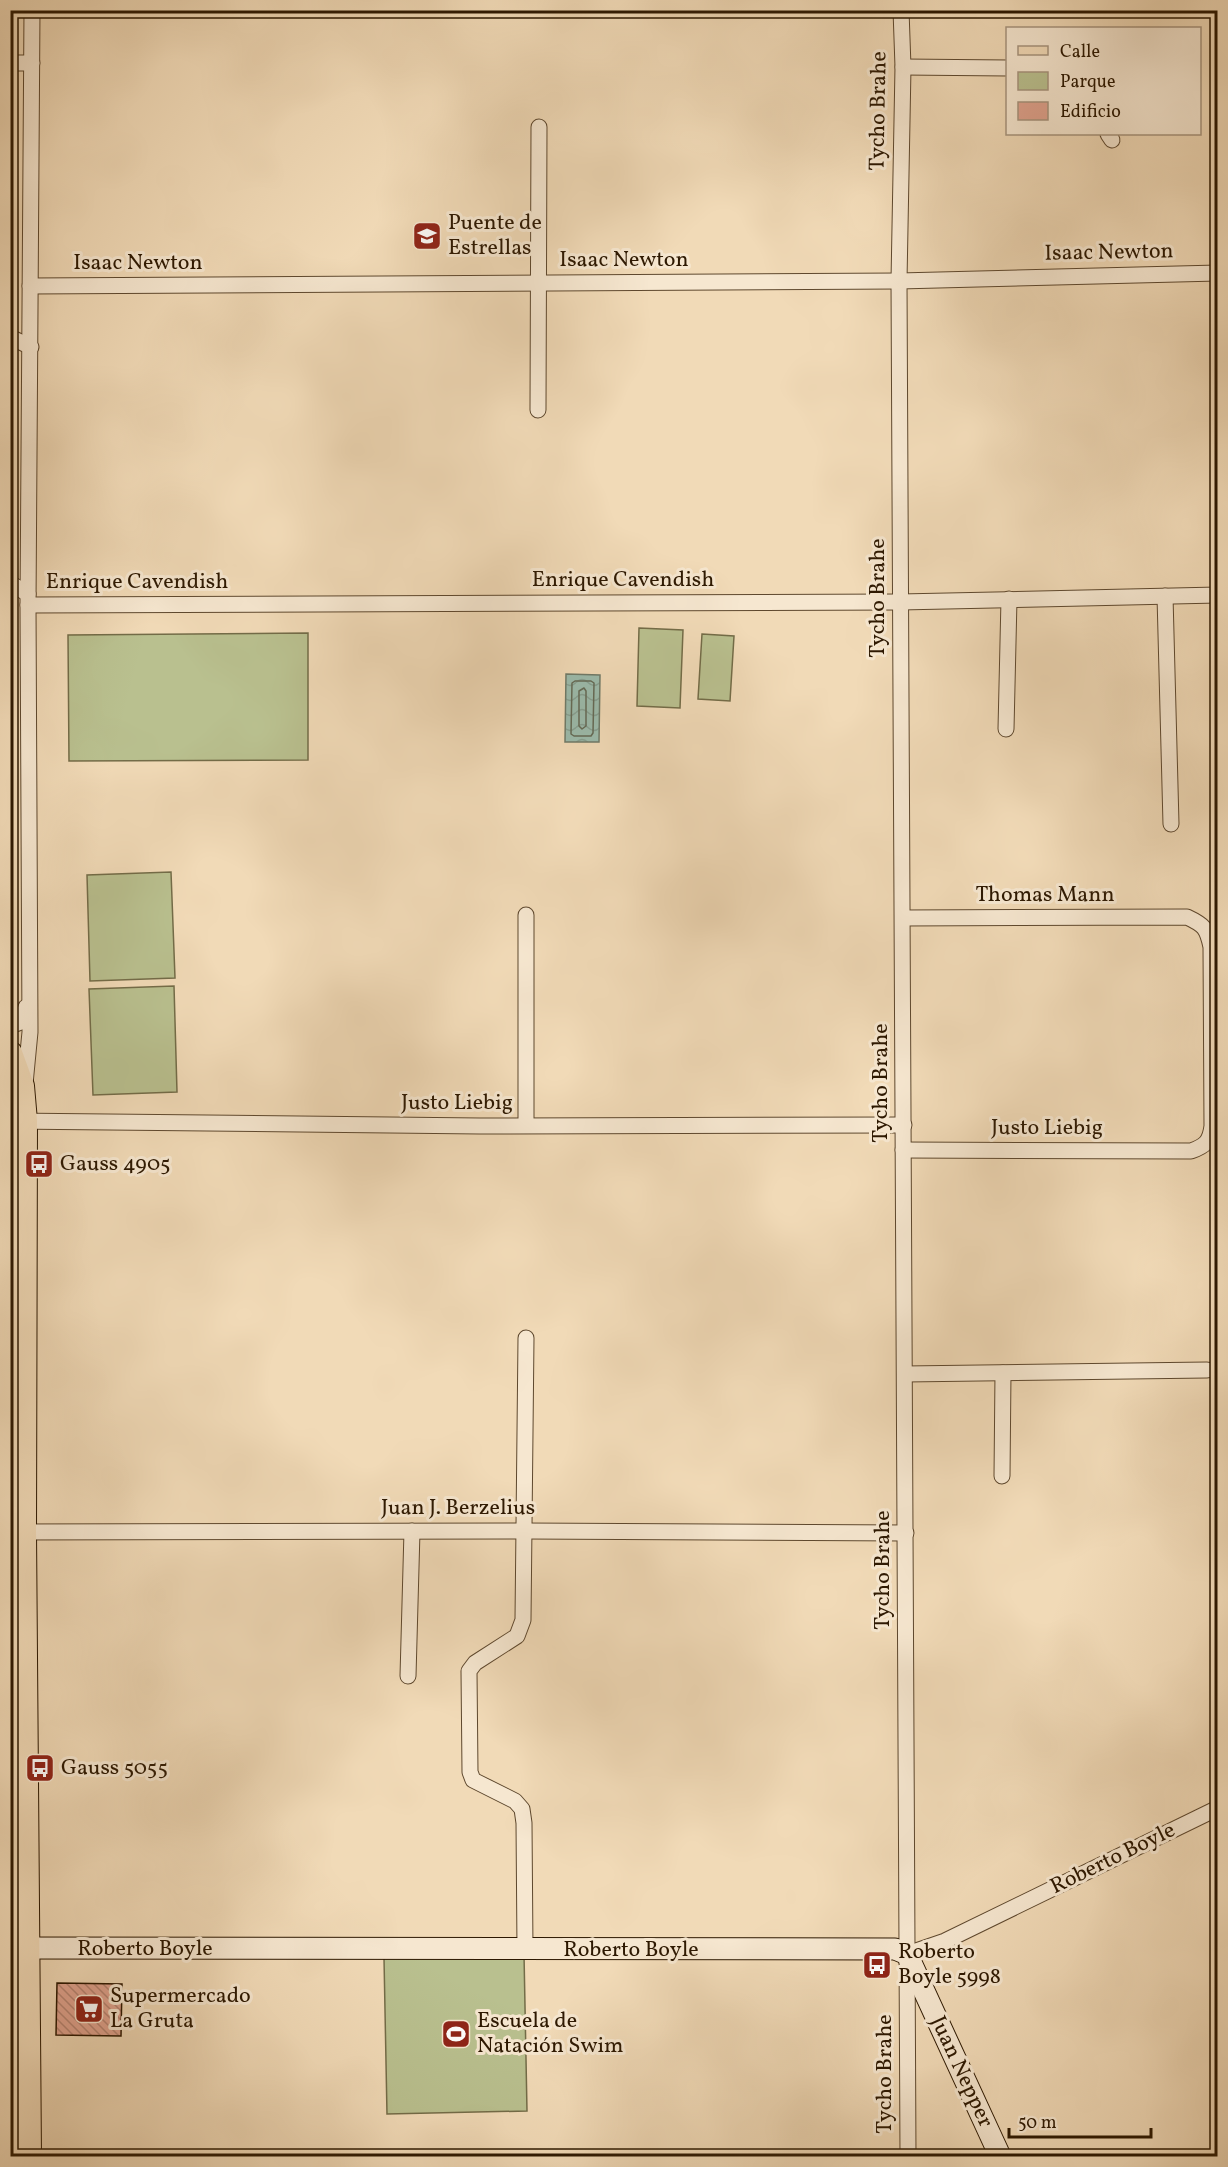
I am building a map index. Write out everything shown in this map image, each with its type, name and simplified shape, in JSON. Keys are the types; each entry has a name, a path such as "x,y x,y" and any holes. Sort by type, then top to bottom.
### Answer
{"main road":[{"path":"10,1053 24,1096 18,1121 17,1532 19,1948 29,2157"},
{"name":"Roberto Boyle","path":"19,1948 525,1950 879,1948 896,1949 906,1954"},
{"name":"Juan Nepper","path":"906,1954 1000,2157"}],"street":[{"path":"24,1096 30,1032 28,600 32,10"},
{"name":"Tycho Brahe","path":"902,10 899,281 908,2157"},
{"path":"10,63 32,63"},
{"path":"903,67 1006,68"},
{"path":"538,410 539,128"},
{"name":"Isaac Newton","path":"30,286 899,281 1218,273"},
{"path":"10,337 31,347"},
{"path":"10,584 28,600"},
{"name":"Enrique Cavendish","path":"28,600 900,602 1218,595"},
{"path":"1165,596 1171,824"},
{"path":"1006,729 1009,599"},
{"path":"526,915 526,1125"},
{"name":"Thomas Mann","path":"903,918 1187,917 1203,924 1211,947 1212,1126 1210,1140 1203,1147 1191,1151"},
{"path":"10,1026 21,1022 29,998"},
{"name":"Justo Liebig","path":"18,1121 904,1125"},
{"name":"Justo Liebig","path":"903,1150 1191,1151"},
{"path":"525,1950 522,1809 515,1801 473,1780 470,1772 469,1671 475,1663 517,1636 523,1620 526,1338"},
{"path":"905,1374 1207,1370"},
{"path":"1002,1476 1003,1372"},
{"path":"408,1676 412,1531"},
{"name":"Juan J. Berzelius","path":"17,1532 906,1533"},
{"name":"Roberto Boyle","path":"906,1954 945,1941 1218,1808"}],"green space":[{"path":"639,628 683,630 680,708 637,706"},
{"path":"308,633 308,760 69,761 68,635"},
{"path":"702,634 734,636 730,701 698,699"},
{"path":"171,872 175,978 90,981 87,875"},
{"path":"174,986 177,1092 93,1095 89,989"},
{"name":"Escuela de Natación Swim","path":"524,1954 527,2111 387,2114 384,1958"}],"water":[{"path":"566,674 600,675 599,742 565,742"}],"building":[{"name":"Supermercado La Gruta","path":"57,1983 122,1984 121,2036 56,2035"}],"place":[{"name":"Puente de Estrellas","path":"427,236"},
{"name":"Gauss 4905","path":"39,1164"},
{"name":"Gauss 5055","path":"40,1768"},
{"name":"Roberto Boyle 5998","path":"877,1965"},
{"name":"Supermercado La Gruta","path":"89,2009"},
{"name":"Escuela de Natación Swim","path":"456,2034"}]}
